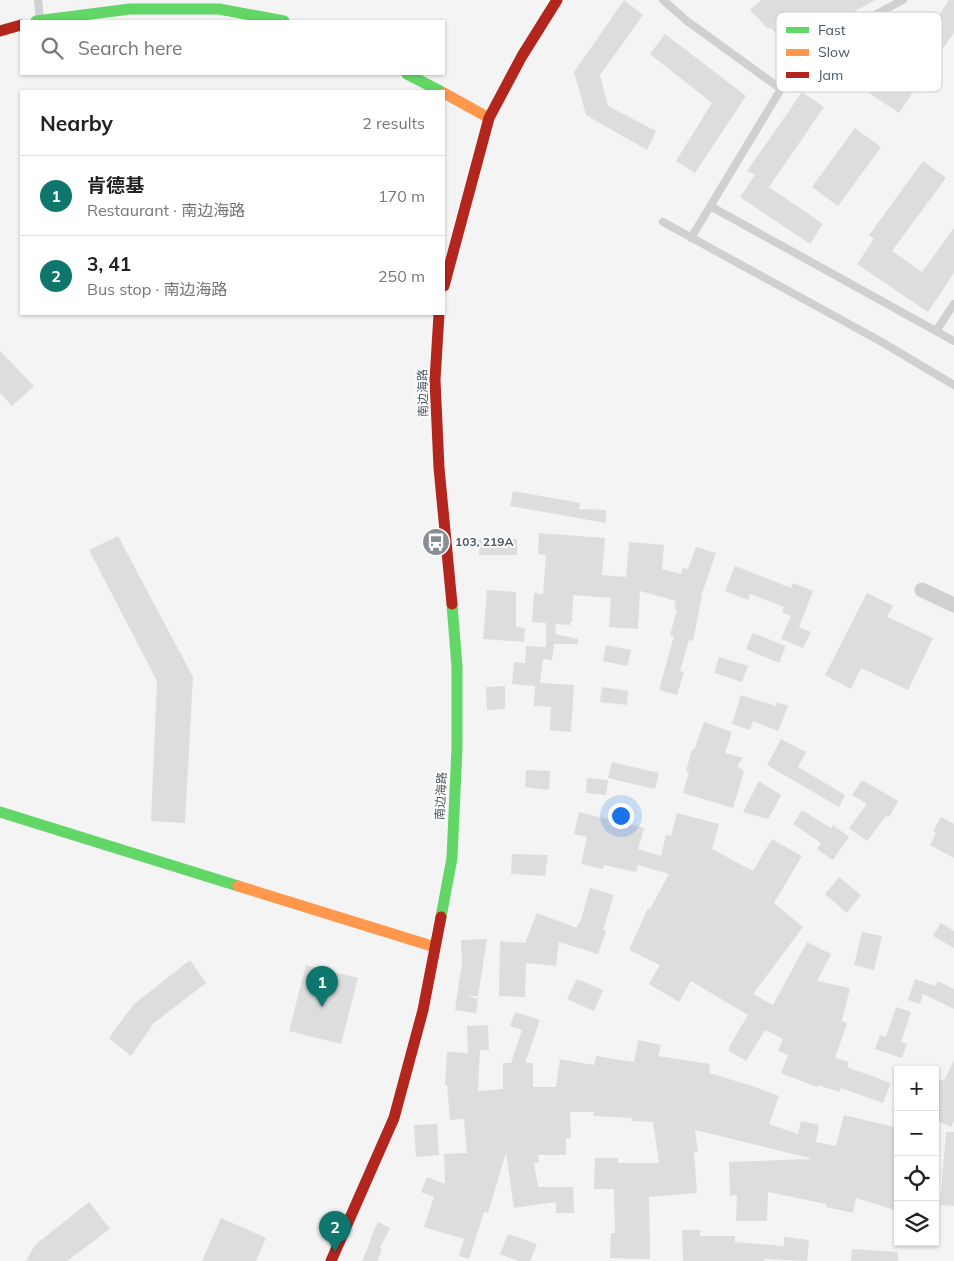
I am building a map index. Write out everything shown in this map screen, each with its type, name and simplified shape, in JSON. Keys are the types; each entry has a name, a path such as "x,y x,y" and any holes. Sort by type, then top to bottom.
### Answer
{"main road":[{"path":"445,282 489,118 522,56 557,0"},
{"path":"46,20 130,9 219,9 279,20"},
{"path":"0,31 20,25"},
{"path":"409,75 438,90"},
{"path":"445,94 489,118"},
{"name":"南边海路","path":"331,1261 394,1118 423,1010 452,858 457,748 456,667 438,449 435,380 439,315"},
{"path":"0,812 435,947"}],"street":[{"path":"922,590 954,605"}],"lane":[{"path":"38,0 38,20"},
{"path":"663,0 687,21 776,85"},
{"path":"880,12 903,0"},
{"path":"691,238 779,92"},
{"path":"710,206 954,341"},
{"path":"663,222 880,341 954,385"},
{"path":"936,331 954,304"}],"building":[{"path":"624,0 643,15 600,75 608,106 656,131 647,150 586,115 574,72"},
{"path":"761,0 875,0 853,12 776,12 776,34 770,27 768,29 750,10"},
{"path":"949,0 954,0 954,33 942,50 942,12"},
{"path":"665,34 746,96 695,173 676,161 712,103 650,54"},
{"path":"802,92 824,107 769,187 823,224 810,244 740,197 755,175 747,171"},
{"path":"868,92 913,92 899,113"},
{"path":"855,128 881,147 838,206 812,187"},
{"path":"923,161 946,178 892,251 922,272 954,228 954,273 928,312 857,264 874,239 869,235"},
{"path":"0,351 34,386 12,406 0,393"},
{"path":"513,491 580,503 579,509 606,510 606,523 510,506"},
{"path":"539,533 605,538 602,575 626,577 629,542 664,545 662,569 681,574 683,568 688,569 696,547 716,553 701,596 693,641 689,640 680,671 684,672 677,695 659,690 674,636 670,635 677,609 674,609 676,601 640,591 638,629 609,627 611,598 573,595 572,622 570,622 570,625 556,624 555,634 578,639 578,644 554,644 552,660 543,659 540,683 574,685 571,732 550,730 551,707 534,706 535,686 512,684 514,662 525,663 526,646 546,647 546,623 532,622 534,593 543,594 546,555 538,554"},
{"path":"118,536 193,677 185,823 151,821 157,681 89,550"},
{"path":"479,539 517,539 517,555 479,555"},
{"path":"735,566 791,588 793,583 813,591 799,627 811,632 803,648 781,639 791,616 782,612 784,607 750,594 748,600 725,591"},
{"path":"487,590 516,592 516,627 525,628 524,642 483,639"},
{"path":"867,593 893,606 887,617 933,638 908,690 861,668 851,689 825,675"},
{"path":"753,633 786,646 779,663 746,649"},
{"path":"606,645 631,650 627,666 603,661"},
{"path":"719,657 748,666 742,682 714,673"},
{"path":"505,686 505,709 487,710 486,687"},
{"path":"602,687 628,691 627,705 600,702"},
{"path":"741,695 776,706 777,702 788,706 778,731 753,721 750,730 732,724"},
{"path":"704,722 732,732 725,753 743,758 737,766 744,771 733,808 683,793 689,772 686,771 692,749 694,750"},
{"path":"781,739 806,752 798,767 845,795 839,807 767,765"},
{"path":"612,762 659,773 655,789 608,778"},
{"path":"526,770 550,771 549,790 525,787"},
{"path":"587,778 608,780 606,795 586,793"},
{"path":"862,780 898,801 889,817 886,816 867,841 849,828 867,804 852,795"},
{"path":"759,781 781,795 768,819 743,812"},
{"path":"802,810 831,828 833,825 849,837 833,860 817,849 821,843 793,824"},
{"path":"579,812 644,828 638,849 661,856 666,835 671,836 677,813 719,824 712,849 753,871 772,839 802,856 774,903 803,927 753,994 773,1005 807,942 831,954 817,981 850,988 842,1021 847,1023 835,1058 849,1062 847,1067 891,1083 883,1103 841,1088 839,1092 818,1085 817,1087 781,1073 788,1055 778,1051 783,1039 765,1030 746,1061 729,1051 729,1047 748,1015 691,981 679,1002 649,984 660,965 629,950 648,908 650,909 669,874 638,865 636,872 604,865 603,869 581,864 587,837 574,834"},
{"path":"941,817 954,824 954,858 930,845 936,833 933,831"},
{"path":"512,854 548,855 545,876 511,874"},
{"path":"839,877 861,895 847,913 825,894"},
{"path":"590,888 614,895 603,930 606,931 598,954 559,942 556,966 526,963 525,997 499,996 500,941 525,943 537,913 577,928"},
{"path":"941,923 954,931 954,948 933,936"},
{"path":"862,932 882,936 874,970 854,965"},
{"path":"487,939 478,996 467,996 478,999 476,1013 455,1010 462,963 461,940"},
{"path":"190,960 206,983 154,1023 131,1056 109,1038 133,1005"},
{"path":"306,965 358,978 341,1044 289,1031"},
{"path":"577,979 603,990 594,1011 567,999"},
{"path":"915,979 935,986 938,981 954,989 954,1009 923,994 920,1004 908,1000"},
{"path":"896,1007 911,1012 901,1042 907,1044 902,1058 875,1049 880,1035 886,1037"},
{"path":"515,1012 540,1020 525,1063 533,1063 533,1087 556,1087 560,1059 594,1065 596,1056 634,1062 638,1040 661,1045 658,1056 710,1064 709,1073 779,1096 769,1124 798,1134 801,1121 819,1125 816,1142 836,1146 844,1115 894,1127 894,1210 856,1198 853,1213 826,1207 826,1204 768,1192 767,1221 736,1221 737,1195 730,1196 729,1162 810,1158 695,1130 698,1152 694,1152 697,1193 649,1197 650,1259 610,1258 611,1233 615,1233 614,1189 594,1189 595,1158 618,1158 618,1163 659,1163 653,1122 631,1121 632,1118 593,1116 594,1112 570,1112 571,1138 566,1138 566,1155 538,1155 539,1163 534,1163 538,1187 573,1187 574,1213 556,1213 556,1202 514,1208 506,1153 488,1213 484,1212 469,1259 459,1256 464,1239 424,1227 434,1197 421,1192 427,1177 445,1184 444,1154 467,1153 464,1119 450,1120 447,1085 445,1085 447,1052 468,1053 467,1026 488,1025 489,1050 480,1050 478,1091 503,1089 503,1063 511,1063 522,1030 510,1026"},
{"path":"954,1060 954,1120 951,1127 939,1122 939,1079 944,1081"},
{"path":"437,1124 439,1155 416,1157 414,1125"},
{"path":"946,1132 954,1132 954,1206 940,1205"},
{"path":"89,1202 110,1229 67,1261 26,1261 35,1245"},
{"path":"221,1218 266,1238 256,1261 202,1261"},
{"path":"378,1222 390,1228 380,1248 382,1249 377,1261 362,1261 370,1239"},
{"path":"682,1230 700,1230 700,1236 735,1236 735,1242 784,1246 784,1237 809,1240 807,1261 764,1259 764,1261 683,1261"},
{"path":"508,1234 537,1244 530,1261 519,1261 500,1254"},
{"path":"852,1249 898,1252 898,1261 851,1261"}],"traffic: fast":[{"path":"44,20 130,9 219,9 279,20"},
{"path":"409,75 438,90"},
{"path":"441,917 452,858 457,748 457,667 452,604"},
{"path":"0,812 238,886"}],"traffic: slow":[{"path":"445,94 489,118"},
{"path":"238,886 435,947"}],"traffic: jam":[{"path":"445,282 489,118 522,56 557,0"},
{"path":"0,31 20,25"},
{"path":"439,315 435,380 439,468 452,604"},
{"path":"331,1261 394,1118 423,1010 441,917"}],"place":[{"name":"103, 219A","path":"436,542"},
{"name":"肯德基","path":"322,1007"},
{"name":"3, 41","path":"335,1252"}]}
